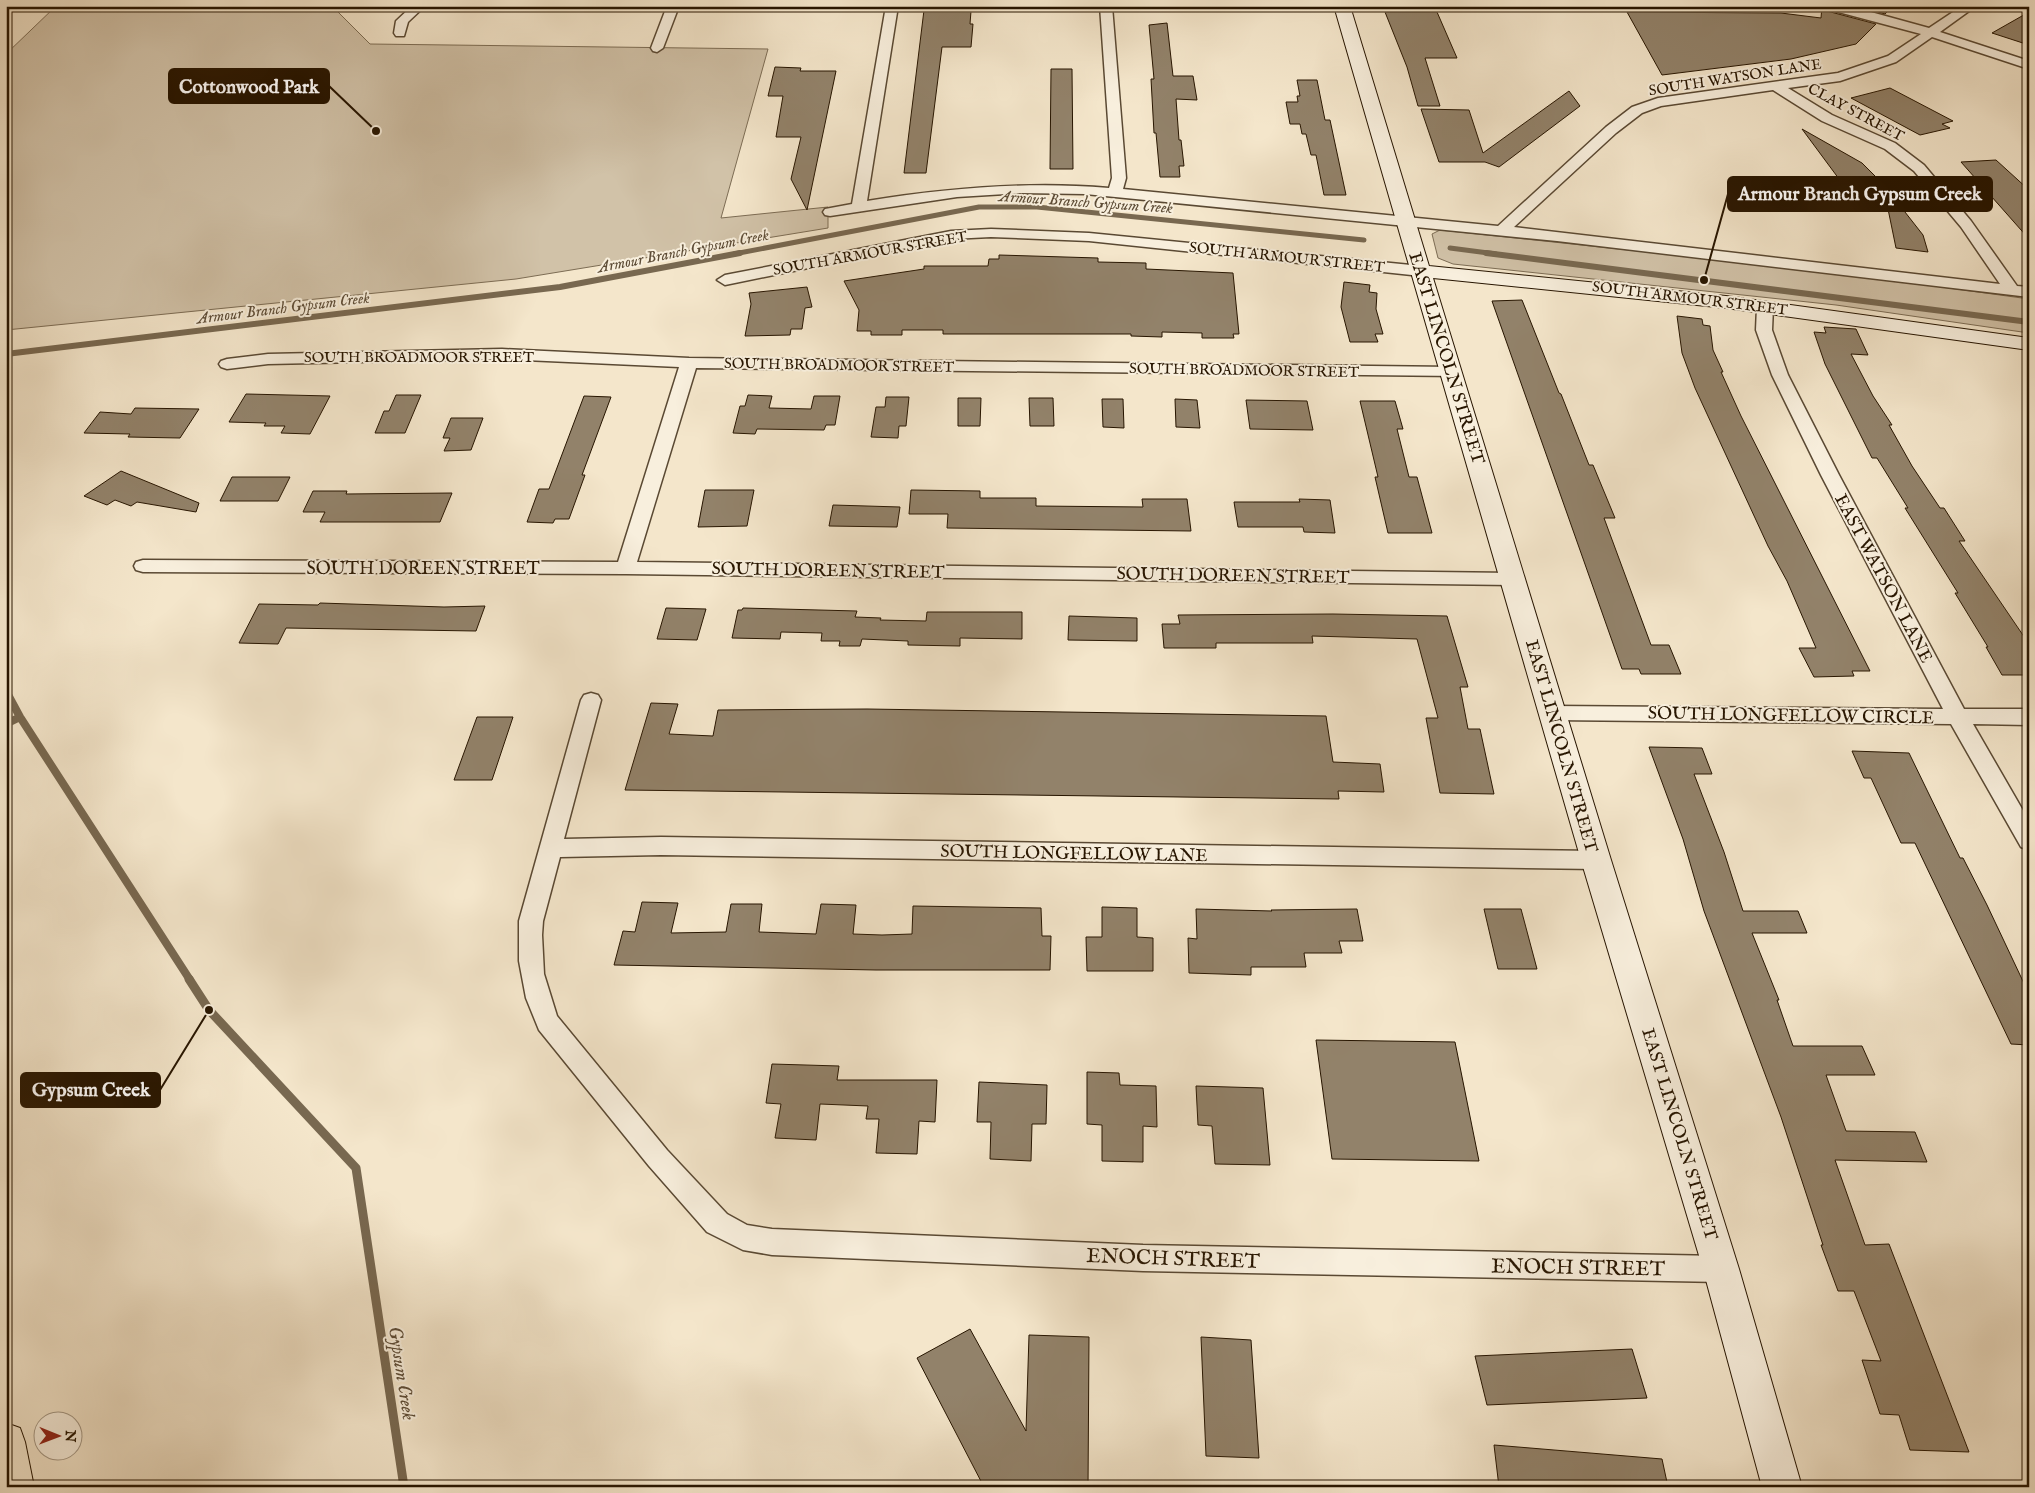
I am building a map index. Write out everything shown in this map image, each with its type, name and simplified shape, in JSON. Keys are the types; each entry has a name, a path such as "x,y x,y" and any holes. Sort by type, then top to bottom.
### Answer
{"highway":[{"path":"6,1442 14,1487"}],"street":[{"path":"400,33 402,21 419,6"},
{"path":"657,48 673,6"},
{"path":"859,206 892,6"},
{"path":"1106,6 1119,178 1115,192"},
{"name":"EAST LINCOLN STREET","path":"1342,6 1514,579 1596,860 1721,1269 1782,1487"},
{"path":"1831,6 1863,13 1931,33 2029,65"},
{"name":"SOUTH WATSON LANE","path":"1501,231 1637,110 1658,102 1840,77 1892,59 1970,6"},
{"name":"CLAY STREET","path":"1775,86 1827,118 1890,146 1919,168 1966,224 2012,290"},
{"path":"830,212 859,206 989,189 1055,188 1115,192 1845,268 2029,292"},
{"name":"SOUTH ARMOUR STREET","path":"725,280 951,236 991,233 1089,237 1526,280 1765,307 2029,344"},
{"name":"EAST WATSON LANE","path":"1765,307 1764,330 1780,375 1830,476 1958,717 2029,840"},
{"name":"SOUTH BROADMOOR STREET","path":"227,364 268,359 502,354 689,363 1452,372"},
{"path":"626,568 689,363"},
{"name":"SOUTH DOREEN STREET","path":"143,566 626,568 1514,579"},
{"name":"ENOCH STREET","path":"592,700 531,921 529,956 538,1002 548,1023 658,1158 716,1223 743,1237 772,1242 1143,1258 1721,1269"},
{"name":"SOUTH LONGFELLOW CIRCLE","path":"1552,713 2029,717"},
{"name":"SOUTH LONGFELLOW LANE","path":"552,848 661,846 1596,860"}],"shaded area":[{"path":"56,6 332,6 370,44 768,49 721,218 828,207 828,228 516,279 6,330 6,54"},
{"path":"1440,230 1817,270 2029,299 2029,333 1836,305 1453,264 1438,258 1432,234"}],"building":[{"path":"1822,6 1827,11 1876,24 1856,44 1791,59 1662,75 1627,12 1781,13 1821,18"},
{"path":"1857,6 1893,6 1885,14"},
{"path":"924,10 971,11 970,24 973,24 971,47 942,47 926,173 904,173"},
{"path":"1385,12 1437,12 1457,58 1425,58 1440,106 1418,106 1407,67"},
{"path":"2029,12 2029,45 1992,33"},
{"path":"1167,23 1173,76 1193,76 1197,100 1176,99 1179,140 1181,140 1184,166 1179,166 1180,177 1160,177 1156,133 1154,133 1151,79 1154,79 1149,25"},
{"path":"775,67 801,68 800,71 836,71 807,210 791,179 801,137 776,137 783,96 768,96"},
{"path":"1051,69 1072,69 1073,169 1050,169"},
{"path":"1297,80 1317,80 1325,120 1330,120 1346,195 1324,195 1316,155 1311,155 1306,134 1302,134 1300,124 1290,124 1286,102 1298,102 1297,96 1300,96"},
{"path":"1890,88 1953,121 1942,124 1950,128 1920,135 1851,98"},
{"path":"1569,91 1580,106 1499,167 1485,162 1439,162 1421,109 1469,110 1483,153"},
{"path":"1802,129 1862,163 1883,184 1923,235 1928,252 1896,248 1888,209 1862,210"},
{"path":"1996,160 2029,190 2029,239 1961,162"},
{"path":"999,255 1098,258 1098,262 1146,263 1146,269 1233,273 1239,334 1233,334 1234,338 1202,338 1202,333 1162,332 1162,337 1131,336 1131,334 943,334 943,330 902,330 902,335 871,335 871,331 857,331 859,310 844,281 924,269 924,266 988,266 989,259 999,259"},
{"path":"1344,282 1370,285 1369,292 1377,293 1376,309 1383,334 1375,334 1378,342 1350,342 1341,307"},
{"path":"807,287 812,307 805,308 802,329 791,329 790,335 745,336 751,304 749,293"},
{"path":"1522,300 1589,465 1593,465 1615,518 1604,518 1651,645 1669,645 1681,674 1641,674 1639,669 1622,669 1492,301"},
{"path":"1677,316 1702,319 1703,325 1710,326 1713,350 1741,416 1870,671 1852,671 1854,676 1814,677 1799,648 1816,648 1787,581 1768,546 1695,388 1682,353"},
{"path":"1824,327 1856,329 1868,355 1851,354 1873,396 1892,425 1889,425 1912,466 1940,508 1944,508 1965,541 1959,541 2029,644 2029,675 2002,675 1986,647 1988,647 1955,593 1958,593 1905,508 1908,508 1877,458 1872,458 1825,364 1814,332 1826,333"},
{"path":"246,394 330,396 310,434 281,433 285,426 264,426 266,423 229,422"},
{"path":"396,395 421,395 405,433 375,433 384,411 389,411"},
{"path":"748,395 772,396 769,408 811,409 814,396 840,396 835,425 826,425 824,430 757,429 755,434 733,433 740,406 745,406"},
{"path":"584,396 611,397 582,475 585,475 569,519 555,519 553,523 527,522 539,489 549,489"},
{"path":"886,397 909,397 906,426 899,426 898,438 871,437 876,407 885,407"},
{"path":"958,398 981,398 980,426 958,426"},
{"path":"1029,398 1053,398 1054,426 1030,426"},
{"path":"1102,399 1123,399 1124,428 1103,427"},
{"path":"1175,399 1197,400 1200,428 1176,427"},
{"path":"1246,400 1307,401 1313,430 1250,429"},
{"path":"1360,401 1395,401 1403,429 1397,429 1409,477 1417,477 1432,533 1388,533 1375,477 1378,477"},
{"path":"135,408 199,409 180,438 128,437 130,434 84,433 100,412 131,414"},
{"path":"451,418 483,418 471,450 444,451 450,438 443,438"},
{"path":"121,471 199,503 196,512 137,502 131,506 115,500 107,505 84,496"},
{"path":"232,477 290,477 278,501 220,501"},
{"path":"705,490 754,490 747,526 698,527"},
{"path":"911,490 980,491 980,498 1036,498 1036,506 1143,507 1142,499 1187,499 1191,531 947,528 948,514 909,514"},
{"path":"313,491 347,491 346,494 452,493 440,522 320,522 325,512 303,512"},
{"path":"1299,499 1330,500 1335,533 1304,532 1303,527 1238,527 1234,502 1300,502"},
{"path":"833,505 900,507 897,527 829,526"},
{"path":"320,603 444,607 485,606 476,631 286,628 278,644 239,643 259,604 318,605"},
{"path":"666,608 706,609 697,640 657,639"},
{"path":"743,608 857,611 855,617 881,618 880,620 926,621 927,612 1022,612 1022,639 960,638 960,646 908,645 908,641 862,639 860,646 839,646 840,641 821,641 822,633 781,632 780,639 732,638 738,610"},
{"path":"1333,614 1447,616 1468,687 1460,687 1468,729 1480,729 1494,794 1440,793 1426,718 1438,718 1417,639 1312,636 1313,643 1216,643 1216,648 1164,648 1162,624 1180,624 1178,615"},
{"path":"1069,616 1137,618 1137,641 1068,640"},
{"path":"651,703 678,704 669,734 713,736 718,710 867,709 1326,716 1333,762 1380,764 1384,792 1338,791 1339,799 625,790"},
{"path":"477,717 513,717 492,780 454,780"},
{"path":"1649,747 1702,748 1712,774 1694,774 1724,852 1743,911 1798,911 1807,933 1752,933 1779,1000 1777,1000 1793,1046 1862,1046 1875,1075 1826,1075 1846,1131 1915,1132 1927,1162 1835,1160 1865,1245 1889,1244 1969,1452 1910,1450 1899,1415 1880,1414 1862,1360 1881,1361 1854,1291 1838,1291 1821,1245 1823,1245 1781,1117 1704,911 1683,839"},
{"path":"1852,751 1909,753 1960,858 1963,858 1987,905 2029,994 2029,1045 2011,1044 1915,843 1901,843 1871,778 1864,778"},
{"path":"642,902 678,903 671,933 726,932 731,904 762,904 759,932 816,934 821,904 856,905 853,934 882,935 912,934 913,906 1041,908 1042,936 1051,936 1050,970 876,970 614,965 623,931 635,932"},
{"path":"1102,907 1137,908 1137,937 1153,938 1153,971 1087,971 1086,937 1102,937"},
{"path":"1196,909 1272,911 1357,909 1363,941 1339,941 1342,953 1304,953 1306,967 1251,967 1251,975 1189,973 1188,938 1197,939"},
{"path":"1484,909 1521,909 1537,969 1498,969"},
{"path":"1316,1040 1455,1042 1479,1161 1332,1159"},
{"path":"772,1064 839,1066 837,1080 937,1080 935,1122 919,1121 917,1154 876,1153 879,1119 866,1119 868,1106 820,1104 816,1140 775,1138 781,1104 766,1103"},
{"path":"1087,1072 1119,1073 1120,1085 1156,1086 1157,1127 1143,1126 1143,1162 1102,1161 1102,1125 1087,1124"},
{"path":"979,1082 1047,1085 1046,1124 1032,1124 1031,1161 990,1159 991,1122 977,1122"},
{"path":"1196,1086 1263,1088 1270,1165 1215,1164 1212,1126 1198,1125"},
{"path":"970,1329 1026,1431 1029,1335 1089,1337 1088,1487 984,1487 917,1358"},
{"path":"1201,1337 1251,1340 1259,1458 1206,1456"},
{"path":"1632,1349 1647,1398 1487,1405 1475,1356"},
{"path":"1494,1445 1662,1459 1668,1487 1499,1487"}],"waterway":[{"name":"Armour Branch Gypsum Creek","path":"734,254 979,207 1037,207 1364,240"},
{"name":"Armour Branch Gypsum Creek","path":"1450,248 1496,254"},
{"name":"Armour Branch Gypsum Creek","path":"6,354 560,287 740,253"},
{"name":"Armour Branch Gypsum Creek","path":"1486,253 2029,322"},
{"name":"Gypsum Creek","path":"6,691 20,717"},
{"path":"6,724 20,717"},
{"name":"Gypsum Creek","path":"20,717 190,980"},
{"name":"Gypsum Creek","path":"189,979 209,1010 356,1168 404,1487"}],"place":[{"name":"Cottonwood Park","path":"376,131"},
{"name":"Armour Branch Gypsum Creek","path":"1704,280"},
{"name":"Gypsum Creek","path":"209,1010"}]}
